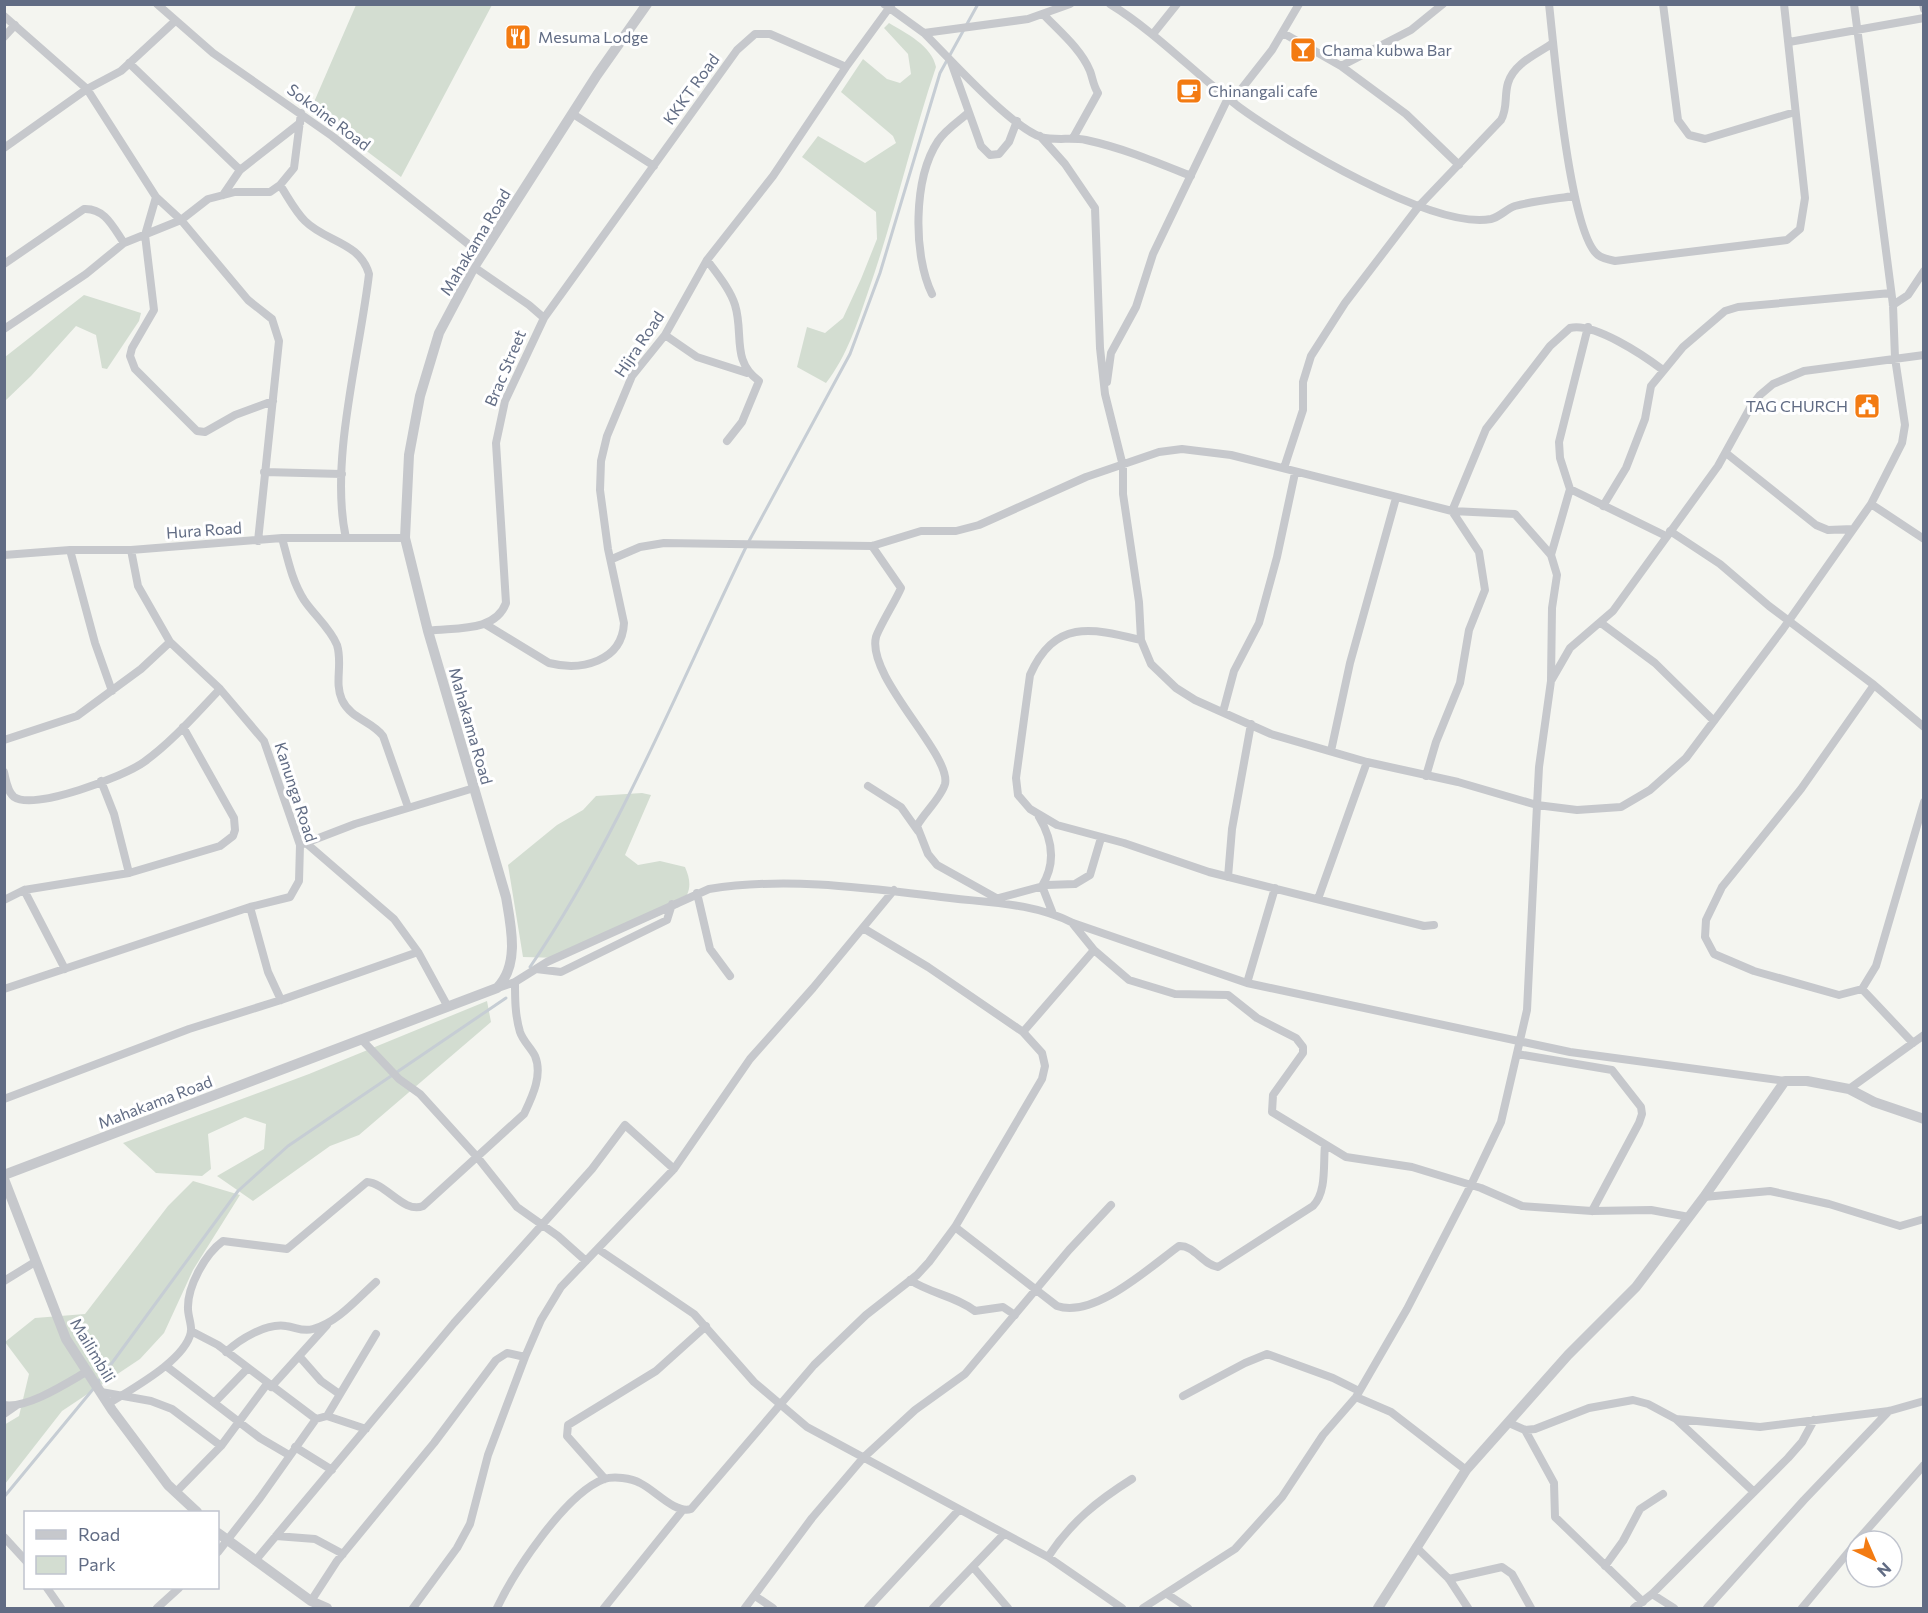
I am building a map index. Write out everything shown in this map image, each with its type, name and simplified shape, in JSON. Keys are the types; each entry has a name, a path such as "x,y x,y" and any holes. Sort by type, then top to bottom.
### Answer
{"street":[{"name":"Sokoine Road","path":"157,4 213,53 301,113 482,255"},
{"name":"Mahakama Road","path":"4,1177 497,988 510,966 510,921 506,897 428,631 405,538 410,454 420,396 439,333 474,267 597,75 647,4"},
{"path":"924,33 1044,15 1070,4"},
{"path":"1110,4 1153,34 1230,99 1330,164 1379,190 1419,206 1455,216 1491,219 1514,207 1574,196"},
{"path":"1153,34 1177,4"},
{"path":"1105,394 1111,353 1136,307 1153,254 1191,176 1230,99 1283,33 1299,4"},
{"path":"1341,66 1411,30 1443,4"},
{"path":"1549,4 1574,196 1587,238 1598,255 1615,261 1787,240 1800,229 1805,198 1784,4"},
{"path":"1663,4 1678,120 1689,135 1705,139 1795,112"},
{"path":"889,6 924,33 1017,121 1040,136 1065,164 1095,208 1100,348 1105,394 1123,466 1123,494 1139,602 1142,640 1151,664 1176,688 1195,700 1271,734 1367,762 1426,777 1458,782 1537,805 1577,810 1621,807 1650,790 1686,758 1790,620 1871,504 1902,443 1905,425 1895,358 1893,305 1854,4"},
{"path":"1923,4 1923,9"},
{"name":"Hijra Road","path":"485,624 549,663 573,667 598,661 607,656 623,634 624,623 600,490 601,461 606,436 632,376 665,335 707,260 773,176 889,6"},
{"path":"1044,15 1078,53 1090,71 1093,86 1098,93 1073,138"},
{"path":"4,16 87,89 156,197 181,220 248,300 272,319 279,341 258,541"},
{"path":"1789,42 1923,18"},
{"path":"4,148 87,89 121,71 174,21"},
{"path":"4,38 15,25"},
{"path":"1283,33 1341,66 1406,114 1459,165"},
{"name":"KKKT Road","path":"654,165 737,50 755,34 770,34 846,67"},
{"path":"1284,468 1303,410 1303,382 1311,356 1346,303 1419,206 1501,120 1505,112 1508,84 1513,72 1522,63 1553,44"},
{"path":"951,60 981,146 990,155 999,154 1009,142 1017,121"},
{"path":"129,63 240,170"},
{"path":"4,329 86,274 124,243 181,220 208,199 223,195 270,192 280,185 294,168 301,113"},
{"path":"932,294 921,262 918,220 922,187 938,140 969,113"},
{"path":"573,114 654,165"},
{"path":"223,195 240,170 300,123"},
{"path":"1040,136 1073,138 1116,147 1191,176"},
{"name":"Brac Street","path":"485,624 498,617 506,603 496,443 505,401 544,318 654,165"},
{"path":"280,185 304,221 332,241 351,248 366,264 369,274 342,474 341,516 346,538"},
{"path":"156,197 145,235 154,310 132,348 130,356 135,369 188,426 197,431 205,432 235,415 273,401"},
{"path":"4,264 84,209 94,209 106,217 124,243"},
{"path":"707,260 735,306 739,348 747,373"},
{"path":"474,267 544,318"},
{"path":"1893,305 1908,295 1923,271"},
{"path":"1603,506 1626,468 1645,419 1647,394 1663,370 1725,311 1738,307 1891,293"},
{"path":"1452,511 1486,429 1558,337 1570,328 1588,327 1644,356 1663,370"},
{"path":"1551,555 1570,489 1560,458 1559,442 1588,327"},
{"path":"665,335 697,357 747,373 759,381 742,422 727,441"},
{"path":"1551,681 1570,648 1613,611 1726,453 1750,408 1773,384 1804,370 1923,355"},
{"path":"612,559 640,547 664,543 872,546 921,531 956,531 979,525 1086,477 1159,452 1182,449 1205,450 1284,468 1295,473 1452,511 1515,514 1551,555 1557,581 1552,608 1551,681 1539,767 1527,1010 1501,1122 1407,1309 1358,1394 1323,1435 1282,1497 1258,1527 1235,1549 1143,1608"},
{"path":"1726,453 1816,525 1828,530 1853,530"},
{"path":"264,472 342,474"},
{"path":"1223,712 1234,670 1259,623 1277,557 1295,473"},
{"path":"1570,489 1603,506 1668,533 1720,564 1769,606 1874,685 1923,727"},
{"path":"1330,752 1350,663 1395,498"},
{"path":"1871,504 1923,539"},
{"path":"1426,777 1436,742 1460,683 1469,630 1485,590 1479,552 1452,511"},
{"path":"282,538 297,587 336,645 340,660 337,681 342,699 349,711 376,727 383,736 408,807"},
{"name":"Hura Road","path":"4,555 70,550 131,550 282,538 405,538"},
{"path":"872,546 901,588 876,638 880,663 901,704 941,762 945,774 945,784 917,826 928,854 937,865 998,899"},
{"path":"70,550 94,643 112,691"},
{"name":"Kanunga Road","path":"4,989 250,907 290,897 299,881 303,844 264,741 220,688 170,642 138,586 131,550"},
{"path":"1601,623 1655,663 1714,721"},
{"path":"428,631 485,624"},
{"path":"1142,640 1102,631 1073,632 1054,640 1035,664 1030,675 1016,778 1018,795 1038,814 1057,825 1124,843 1228,877 1424,926 1434,925"},
{"path":"4,740 77,716 141,669 170,642"},
{"path":"1874,685 1801,789 1722,887 1706,920 1704,937 1714,954 1754,971 1839,995 1862,989 1876,966 1923,802"},
{"path":"4,772 9,790 16,798 24,800 60,797 141,765 183,727 220,688"},
{"path":"1228,877 1232,829 1251,724"},
{"path":"4,900 24,890 129,873 220,846 233,836 235,825 230,809 183,727"},
{"path":"1318,899 1367,762"},
{"path":"101,781 114,814 129,873"},
{"path":"868,786 901,807 922,837"},
{"path":"303,844 408,807 474,788"},
{"path":"1038,814 1050,837 1052,854 1050,873 1042,886"},
{"path":"983,903 1042,886 1075,884 1090,875 1101,838"},
{"path":"303,844 394,919 418,952 448,1007"},
{"path":"497,988 515,982 536,969 697,893 734,885 817,885 894,891 983,903 1016,904 1053,914 1073,923 1247,982 1570,1052 1785,1081 1807,1081 1850,1089 1874,1102 1923,1119"},
{"path":"1042,886 1053,914"},
{"path":"1247,982 1275,888"},
{"path":"24,890 65,969"},
{"path":"413,1608 457,1548 470,1524 488,1455 525,1357 541,1320 561,1287 674,1169 750,1059 894,891"},
{"path":"697,893 710,949 730,976"},
{"path":"536,969 561,972 667,920 672,904"},
{"path":"250,907 268,972 281,1000"},
{"path":"1073,923 1094,950 1137,983 1161,987 1175,994 1228,995 1257,1018 1296,1038 1303,1047 1303,1053 1273,1095 1270,1108 1276,1116 1346,1157 1412,1167 1471,1185 1522,1206 1592,1212 1651,1210 1689,1217"},
{"path":"604,1608 682,1511 691,1509 779,1405 853,1327 929,1262 955,1227 1042,1079 1045,1066 1042,1053 1023,1032 928,967 862,928"},
{"path":"1023,1032 1094,950"},
{"path":"4,1099 189,1029 281,1000 418,952"},
{"path":"110,1407 122,1395 145,1383 166,1366 191,1331 188,1297 207,1259 223,1241 287,1250 367,1182 376,1184 411,1207 418,1208 478,1158 524,1114 533,1095 537,1075 535,1057 521,1035 514,1005 515,982"},
{"path":"1862,989 1913,1043"},
{"path":"1850,1089 1923,1035"},
{"path":"362,1040 399,1079 420,1094 478,1158 517,1207 586,1261"},
{"path":"1517,1054 1612,1070 1641,1107 1642,1114 1639,1123 1592,1212"},
{"path":"1378,1608 1466,1470 1568,1355 1636,1287 1704,1197 1785,1081"},
{"path":"255,1561 541,1224 592,1169 624,1125 674,1169"},
{"path":"955,1227 1057,1306 1075,1309 1093,1304 1123,1287 1179,1246 1186,1246 1212,1266 1218,1267 1228,1262 1319,1200 1325,1144"},
{"name":"Mailimbili","path":"4,1177 66,1340 110,1407 176,1492 196,1511"},
{"path":"1704,1197 1770,1191 1829,1204 1900,1226 1923,1219"},
{"path":"745,1608 812,1518 863,1458 915,1410 965,1374 1110,1205"},
{"path":"598,1249 694,1314 779,1405 807,1427 863,1458 877,1463 958,1511 1048,1557 1122,1608"},
{"path":"4,1281 35,1262"},
{"path":"910,1280 949,1299 960,1299 975,1311 1003,1307 1015,1315"},
{"path":"176,1492 221,1446 269,1385 329,1322 376,1282"},
{"path":"226,1352 241,1340 269,1329 286,1326 300,1331 313,1329 329,1322"},
{"path":"605,1479 567,1436 568,1425 656,1371 706,1326"},
{"path":"191,1331 226,1352 316,1419"},
{"path":"327,1416 338,1393 376,1334"},
{"path":"311,1601 344,1554 434,1443 496,1360 507,1353 525,1357"},
{"path":"1183,1396 1266,1354 1322,1374 1391,1412 1466,1470"},
{"path":"299,1356 321,1381 338,1393"},
{"path":"166,1366 239,1422 332,1470"},
{"path":"214,1403 248,1368"},
{"path":"4,1414 17,1405 88,1374"},
{"path":"101,1392 151,1401 172,1409 221,1446"},
{"path":"1525,1430 1620,1401 1641,1401 1676,1419 1753,1491"},
{"path":"1676,1419 1760,1426 1889,1411 1923,1401"},
{"path":"4,1405 17,1405"},
{"path":"1707,1608 1804,1500 1889,1411"},
{"path":"219,1550 316,1419 327,1416 366,1430"},
{"path":"1634,1608 1652,1594 1802,1442 1814,1420"},
{"path":"1509,1423 1525,1430 1554,1483 1555,1517 1643,1602"},
{"path":"1868,1529 1923,1465"},
{"path":"497,1608 530,1554 557,1518 573,1501 605,1479 637,1481 682,1511"},
{"path":"1048,1557 1065,1532 1083,1512 1132,1479"},
{"path":"1605,1566 1623,1541 1640,1509 1663,1494"},
{"path":"868,1608 958,1511"},
{"path":"219,1534 311,1601 327,1608"},
{"path":"933,1608 1003,1535"},
{"path":"276,1536 315,1539 344,1554"},
{"path":"4,1537 24,1559"},
{"path":"1416,1547 1449,1579 1468,1608"},
{"path":"1802,1608 1844,1558"},
{"path":"973,1567 1008,1608"},
{"path":"1449,1579 1502,1567 1512,1574 1531,1608"},
{"path":"48,1589 62,1608"},
{"path":"158,1608 177,1589"},
{"path":"1167,1594 1188,1608"},
{"path":"1652,1594 1674,1608"},
{"path":"755,1596 773,1608"}],"green space":[{"path":"356,5 492,5 401,177 311,109"},
{"path":"889,23 924,46 934,59 936,67 860,316 846,351 826,383 797,367 807,327 825,333 843,318 877,239 876,212 802,157 818,136 865,163 896,143 893,136 841,92 863,59 887,79 900,83 911,74 908,54 884,28"},
{"path":"84,295 141,313 139,321 107,369 102,368 96,335 76,326 5,401 5,357"},
{"path":"642,793 651,795 625,855 638,865 660,861 685,867 689,878 689,888 683,902 679,907 561,958 523,957 508,865 557,825 583,810 596,796"},
{"path":"487,1001 491,1022 359,1135 330,1146 253,1201 217,1176 264,1149 266,1124 245,1117 208,1134 211,1169 202,1176 156,1173 123,1143 309,1074"},
{"path":"193,1181 240,1195 193,1270 164,1333 140,1359 62,1411 5,1484 4,1425 19,1416 29,1374 5,1342 35,1318 85,1314 168,1206"}],"waterway":[{"path":"749,541 850,354 880,273 940,73 978,4"},
{"path":"530,967 562,918 619,814 746,547"},
{"path":"98,1382 238,1191 288,1146 506,998"},
{"path":"4,1497 94,1388"}],"place":[{"name":"Mesuma Lodge","path":"518,37"},
{"name":"Chama kubwa Bar","path":"1303,50"},
{"name":"Chinangali cafe","path":"1189,91"},
{"name":"TAG CHURCH","path":"1867,406"}]}
